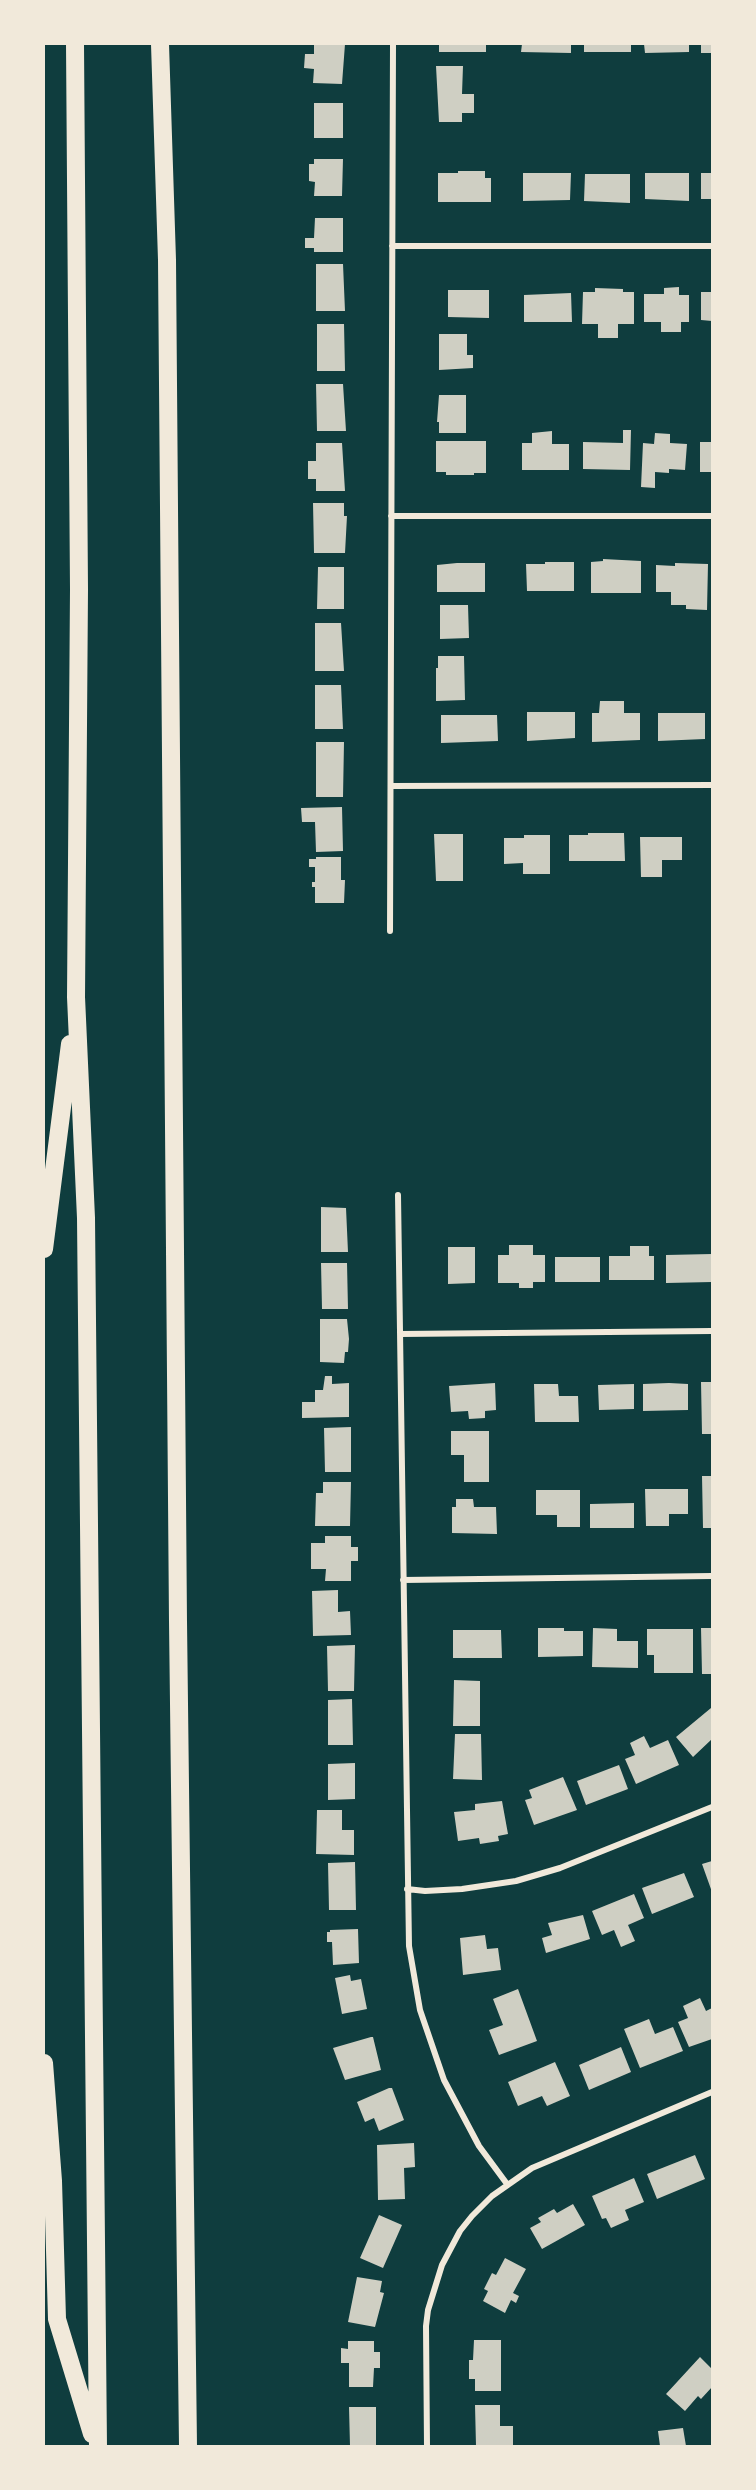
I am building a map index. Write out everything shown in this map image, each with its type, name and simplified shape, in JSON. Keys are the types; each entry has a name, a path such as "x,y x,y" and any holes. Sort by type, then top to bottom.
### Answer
{"highway":[{"path":"75,44 79,588 76,997 86,1218 97,2446"},
{"path":"160,44 167,272 178,1633 188,2446"},
{"path":"44,1249 76,997"},
{"path":"44,2063 52,2181 57,2319 97,2446"}],"street":[{"path":"390,931 393,44"},
{"path":"392,246 712,246"},
{"path":"391,516 712,516"},
{"path":"391,786 712,785"},
{"path":"398,1195 407,1917 412,1972 430,2046 444,2080 464,2122 507,2184"},
{"path":"400,1334 712,1331"},
{"path":"403,1580 712,1576"},
{"path":"407,1889 462,1889 516,1881 560,1868 712,1807"},
{"path":"427,2446 426,2326 432,2292 442,2265 460,2231 485,2202 521,2174 544,2162 712,2092"}],"building":[{"path":"314,44 345,44 342,84 313,83 314,69 304,68 305,54 314,54"},
{"path":"439,44 486,44 486,52 439,52"},
{"path":"522,44 571,44 571,53 521,52"},
{"path":"584,44 631,44 631,52 584,52"},
{"path":"644,44 689,44 689,52 645,53"},
{"path":"701,44 712,44 712,53 701,53"},
{"path":"436,66 463,66 462,94 474,94 474,113 462,113 462,122 439,122"},
{"path":"314,103 343,103 343,138 314,138"},
{"path":"314,159 343,159 342,196 314,196 315,182 309,181 309,164 314,164"},
{"path":"458,171 485,171 485,178 491,178 491,202 438,202 438,173 458,173"},
{"path":"523,173 571,173 570,200 523,201"},
{"path":"645,173 689,173 689,201 645,199"},
{"path":"701,173 712,173 712,199 701,199"},
{"path":"585,174 630,174 630,203 584,201"},
{"path":"315,218 343,218 343,252 314,252 314,248 305,248 305,238 314,238"},
{"path":"316,264 343,264 345,311 316,311"},
{"path":"679,287 679,295 689,295 689,322 681,322 681,332 661,332 661,322 644,322 644,294 664,294 664,288"},
{"path":"595,288 623,289 623,292 634,292 634,324 618,324 618,338 598,338 598,324 582,324 583,292 595,292"},
{"path":"448,290 489,290 489,318 448,317"},
{"path":"701,292 712,292 712,321 701,320"},
{"path":"571,293 572,322 524,322 524,295"},
{"path":"317,324 344,324 345,371 317,371"},
{"path":"439,334 467,334 467,355 473,355 473,368 439,370"},
{"path":"316,384 343,384 346,431 317,431"},
{"path":"439,395 466,395 466,433 439,433 439,422 437,422"},
{"path":"623,430 631,430 630,470 583,469 583,442 623,443"},
{"path":"552,431 552,444 569,444 569,470 522,470 522,443 532,443 532,433"},
{"path":"655,433 670,434 670,443 687,444 685,470 669,469 669,473 655,472 655,488 641,487 643,443 654,444"},
{"path":"436,441 486,441 486,473 446,475 446,472 436,472"},
{"path":"700,442 712,442 712,472 700,472"},
{"path":"316,443 342,443 345,491 316,491 316,479 308,479 308,461 316,461"},
{"path":"313,503 344,503 344,516 347,516 345,553 314,553"},
{"path":"603,559 641,561 641,593 591,593 591,562 603,561"},
{"path":"545,562 574,562 574,591 527,591 526,564 545,564"},
{"path":"485,563 485,592 437,592 437,565"},
{"path":"675,563 708,564 707,610 686,609 686,605 671,605 671,592 656,592 656,565 675,566"},
{"path":"318,567 344,567 344,609 317,609"},
{"path":"440,605 468,605 469,638 440,639"},
{"path":"315,623 341,623 344,671 315,671"},
{"path":"438,656 464,656 465,700 436,701"},
{"path":"315,685 341,685 343,729 315,729"},
{"path":"600,701 624,701 624,713 640,713 640,740 592,742 592,713 599,713"},
{"path":"527,712 575,712 575,738 527,741"},
{"path":"658,713 705,713 705,739 658,741"},
{"path":"441,715 497,715 498,741 441,743"},
{"path":"316,742 344,742 343,797 316,797"},
{"path":"342,807 343,851 316,852 315,822 302,822 301,808"},
{"path":"588,833 624,833 625,861 569,861 569,835 588,835"},
{"path":"434,834 463,834 463,881 436,881"},
{"path":"524,835 550,835 550,874 523,874 523,863 504,864 504,838 524,838"},
{"path":"640,837 682,837 682,860 662,860 662,877 641,877"},
{"path":"316,857 341,857 341,880 345,880 344,903 315,903 315,887 312,887 312,882 315,882 315,867 309,867 309,859 316,859"},
{"path":"321,1207 346,1208 348,1252 321,1252"},
{"path":"509,1245 533,1245 533,1255 545,1255 545,1282 533,1282 533,1288 519,1288 519,1283 498,1283 498,1255 509,1255"},
{"path":"630,1246 649,1246 649,1256 654,1256 654,1280 609,1280 609,1256 630,1256"},
{"path":"448,1247 475,1247 475,1283 448,1284"},
{"path":"712,1254 712,1282 666,1283 666,1255"},
{"path":"555,1257 600,1257 600,1282 555,1282"},
{"path":"321,1263 347,1263 348,1309 322,1309"},
{"path":"320,1319 347,1319 349,1339 344,1363 320,1362"},
{"path":"325,1376 332,1376 332,1384 349,1383 349,1417 302,1418 302,1402 315,1402 315,1390 323,1390"},
{"path":"701,1382 712,1382 712,1434 702,1434"},
{"path":"495,1383 496,1410 485,1411 485,1418 469,1419 468,1411 451,1412 449,1386"},
{"path":"534,1384 558,1384 559,1396 578,1396 579,1422 535,1422"},
{"path":"634,1384 634,1409 599,1410 598,1385"},
{"path":"643,1384 688,1384 688,1410 643,1411"},
{"path":"351,1427 351,1472 325,1472 324,1428"},
{"path":"451,1431 489,1431 489,1482 464,1482 464,1455 451,1455"},
{"path":"702,1476 712,1476 712,1528 703,1528"},
{"path":"323,1482 351,1482 350,1526 315,1526 316,1493 323,1493"},
{"path":"645,1489 688,1489 688,1514 669,1514 669,1526 646,1526"},
{"path":"536,1490 580,1490 580,1527 557,1527 557,1515 536,1515"},
{"path":"456,1499 473,1499 474,1507 496,1507 497,1534 452,1533 452,1507 456,1507"},
{"path":"634,1503 634,1528 590,1528 590,1504"},
{"path":"325,1536 351,1536 351,1547 358,1547 358,1561 351,1561 351,1581 325,1581 326,1569 311,1569 311,1543 325,1543"},
{"path":"338,1590 338,1612 350,1611 351,1635 313,1636 312,1591"},
{"path":"538,1628 583,1631 583,1656 538,1657"},
{"path":"593,1628 617,1629 617,1641 638,1641 638,1668 592,1667"},
{"path":"701,1628 712,1628 712,1674 702,1674"},
{"path":"647,1629 693,1629 693,1673 654,1673 654,1655 647,1655"},
{"path":"453,1630 501,1630 502,1658 453,1658"},
{"path":"355,1645 354,1691 328,1691 327,1646"},
{"path":"454,1680 480,1681 480,1726 453,1726"},
{"path":"352,1699 353,1745 328,1745 328,1700"},
{"path":"711,1708 712,1739 693,1757 676,1737"},
{"path":"455,1734 481,1734 482,1780 453,1779"},
{"path":"644,1736 650,1748 668,1740 679,1765 636,1784 625,1759 635,1755 630,1743"},
{"path":"355,1763 355,1799 328,1800 328,1764"},
{"path":"619,1765 628,1789 586,1805 577,1781"},
{"path":"563,1777 577,1810 534,1825 525,1800 532,1798 529,1790"},
{"path":"502,1801 508,1834 498,1836 499,1841 480,1844 479,1838 458,1841 454,1812 475,1810 475,1804"},
{"path":"317,1810 342,1810 342,1830 354,1830 354,1855 316,1854"},
{"path":"712,1861 712,1892 702,1864"},
{"path":"355,1862 356,1910 329,1910 328,1863"},
{"path":"684,1873 694,1897 652,1914 642,1888"},
{"path":"634,1894 644,1918 628,1925 635,1941 621,1947 614,1930 602,1935 592,1911"},
{"path":"583,1915 590,1939 546,1953 542,1938 552,1935 548,1923"},
{"path":"358,1929 359,1963 333,1965 332,1942 327,1942 327,1932"},
{"path":"485,1935 487,1949 498,1948 501,1970 463,1975 460,1938"},
{"path":"350,1975 351,1981 361,1979 367,2009 342,2014 335,1978"},
{"path":"518,1989 537,2041 499,2055 489,2030 503,2025 493,1999"},
{"path":"700,1998 706,2011 712,2008 712,2039 689,2047 678,2022 688,2018 683,2006"},
{"path":"649,2019 655,2034 673,2027 683,2051 640,2068 624,2029"},
{"path":"373,2037 381,2070 345,2080 333,2048"},
{"path":"621,2047 631,2072 589,2090 579,2065"},
{"path":"555,2062 570,2096 547,2106 542,2096 518,2106 508,2082"},
{"path":"392,2088 404,2120 379,2131 374,2118 365,2122 357,2102"},
{"path":"414,2143 415,2167 404,2168 405,2199 378,2200 377,2145"},
{"path":"695,2155 705,2179 657,2199 647,2174"},
{"path":"634,2178 644,2202 625,2210 629,2220 611,2228 606,2218 602,2219 592,2196"},
{"path":"573,2204 585,2225 542,2249 530,2228 541,2222 538,2218 554,2209 557,2213"},
{"path":"379,2215 402,2225 383,2268 360,2258"},
{"path":"505,2258 526,2269 513,2293 519,2296 516,2303 511,2300 505,2313 483,2301 488,2291 484,2289 492,2273 496,2275"},
{"path":"357,2277 382,2281 380,2292 384,2293 375,2327 348,2322"},
{"path":"474,2340 501,2340 501,2391 475,2391 475,2379 469,2379 469,2360 473,2360"},
{"path":"348,2341 374,2341 374,2352 380,2352 380,2368 374,2368 373,2387 349,2387 349,2363 341,2363 341,2348 348,2349"},
{"path":"700,2357 712,2369 712,2387 701,2399 698,2396 685,2411 666,2394"},
{"path":"475,2405 500,2405 500,2426 513,2426 513,2446 476,2446"},
{"path":"349,2407 376,2407 376,2446 350,2446"},
{"path":"683,2428 686,2446 660,2446 658,2431"}]}
